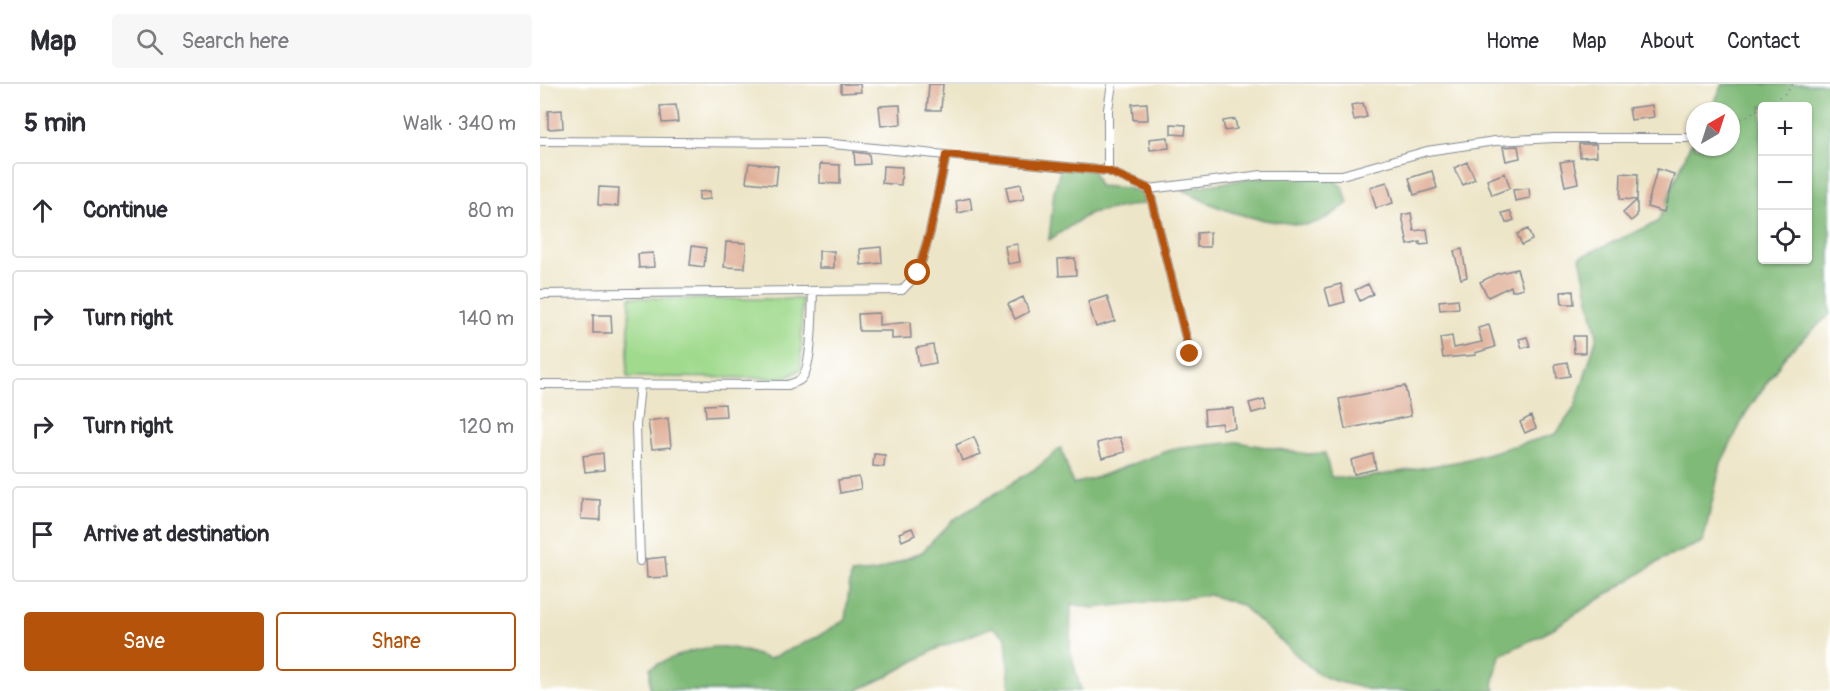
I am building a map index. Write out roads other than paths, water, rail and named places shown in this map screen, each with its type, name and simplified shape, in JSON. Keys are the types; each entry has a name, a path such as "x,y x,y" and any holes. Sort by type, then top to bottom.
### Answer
{"street":[{"path":"1108,171 1108,109 1112,84"},
{"path":"540,141 823,143 1108,171 1149,189 1262,175 1342,175 1427,151 1495,141 1554,138 1686,138"},
{"path":"540,294 902,290 918,273 930,232 946,155"},
{"path":"1149,189 1190,354"},
{"path":"540,384 788,385 800,381 806,372 811,343 813,292"},
{"path":"640,385 636,425 640,561"}]}
